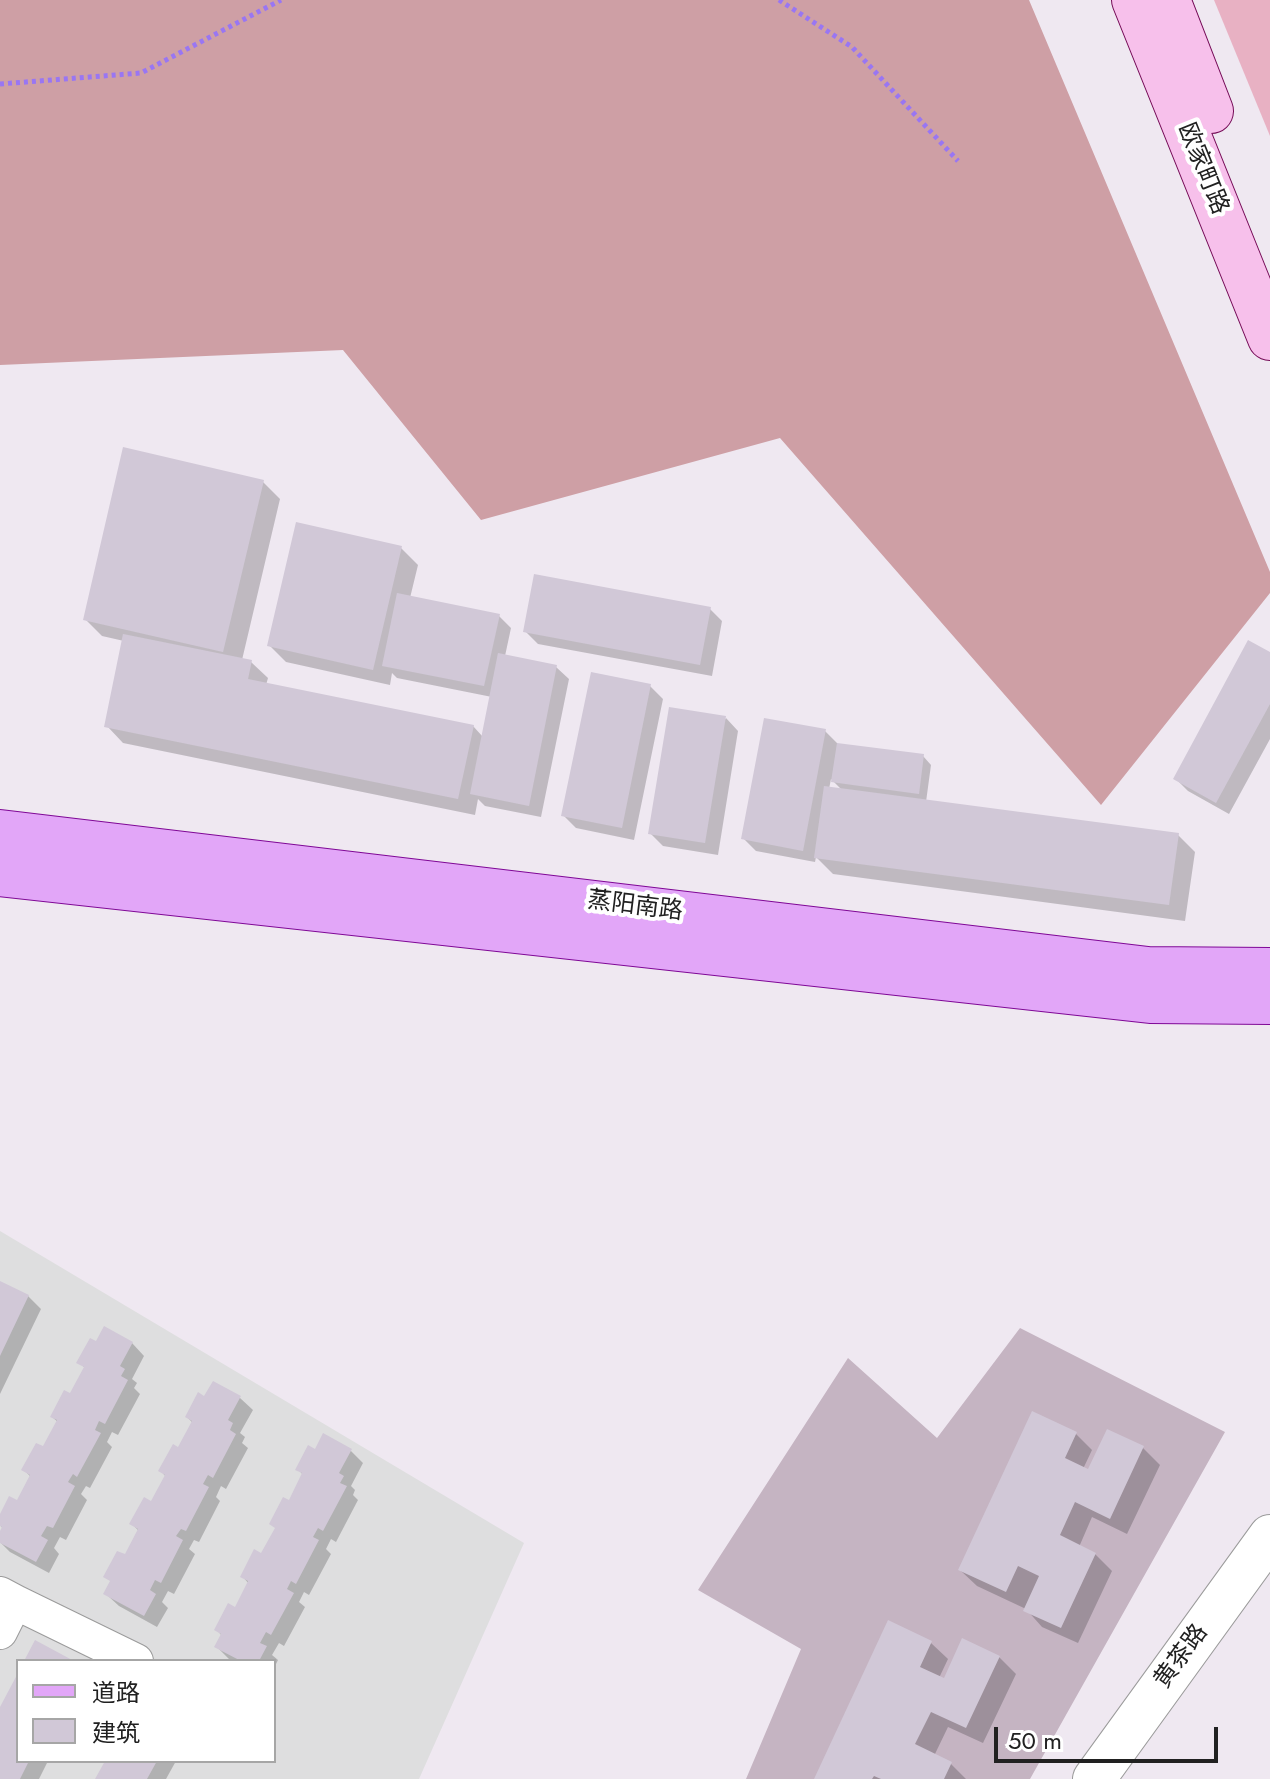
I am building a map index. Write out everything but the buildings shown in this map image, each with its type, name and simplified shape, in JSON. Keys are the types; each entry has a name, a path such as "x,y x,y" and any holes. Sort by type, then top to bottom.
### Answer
{"main road":[{"name":"欧家町路","path":"1134,0 1270,338"},
{"name":"欧家町路","path":"1168,0 1270,267"},
{"name":"蒸阳南路","path":"0,832 1148,969 1270,970"},
{"name":"蒸阳南路","path":"0,874 1150,1001 1270,1002"}],"street":[{"name":"黄茶路","path":"1094,1779 1270,1536"},
{"path":"0,1632 8,1598 132,1659"}],"path":[{"path":"0,84 141,73 281,0"},
{"path":"779,0 852,47 958,161"}],"shaded area":[{"path":"0,0 1029,0 1270,572 1270,593 1101,805 780,438 481,520 343,350 0,365"},
{"path":"1214,0 1270,0 1270,136"},
{"path":"0,1231 524,1543 419,1779 0,1779"},
{"path":"1020,1328 1225,1432 1030,1779 746,1779 801,1649 698,1590 848,1358 937,1438"}]}
